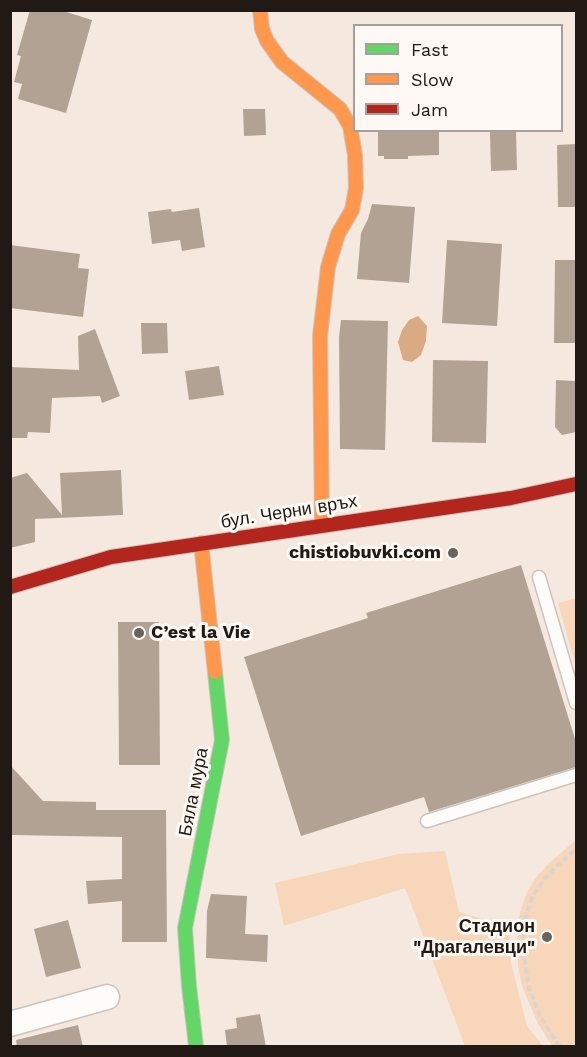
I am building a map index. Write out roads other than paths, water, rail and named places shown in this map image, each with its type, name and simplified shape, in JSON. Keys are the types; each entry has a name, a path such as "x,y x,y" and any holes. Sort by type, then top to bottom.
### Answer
{"street":[{"path":"260,10 264,35 282,62 340,109 350,126 355,155 356,188 352,210 338,234 328,267 320,336 321,525"},
{"name":"бул. Черни връх","path":"10,587 111,557 511,498 576,484"},
{"name":"Бяла мура","path":"196,1047 185,928 222,740 201,543"},
{"path":"10,1024 107,997"}],"lane":[{"path":"539,577 576,703"},
{"path":"427,821 576,775"}],"place":[{"name":"chistiobuvki.com","path":"453,553"},
{"name":"C’est la Vie","path":"139,633"},
{"name":"Стадион \"Драгалевци\"","path":"547,937"}]}
